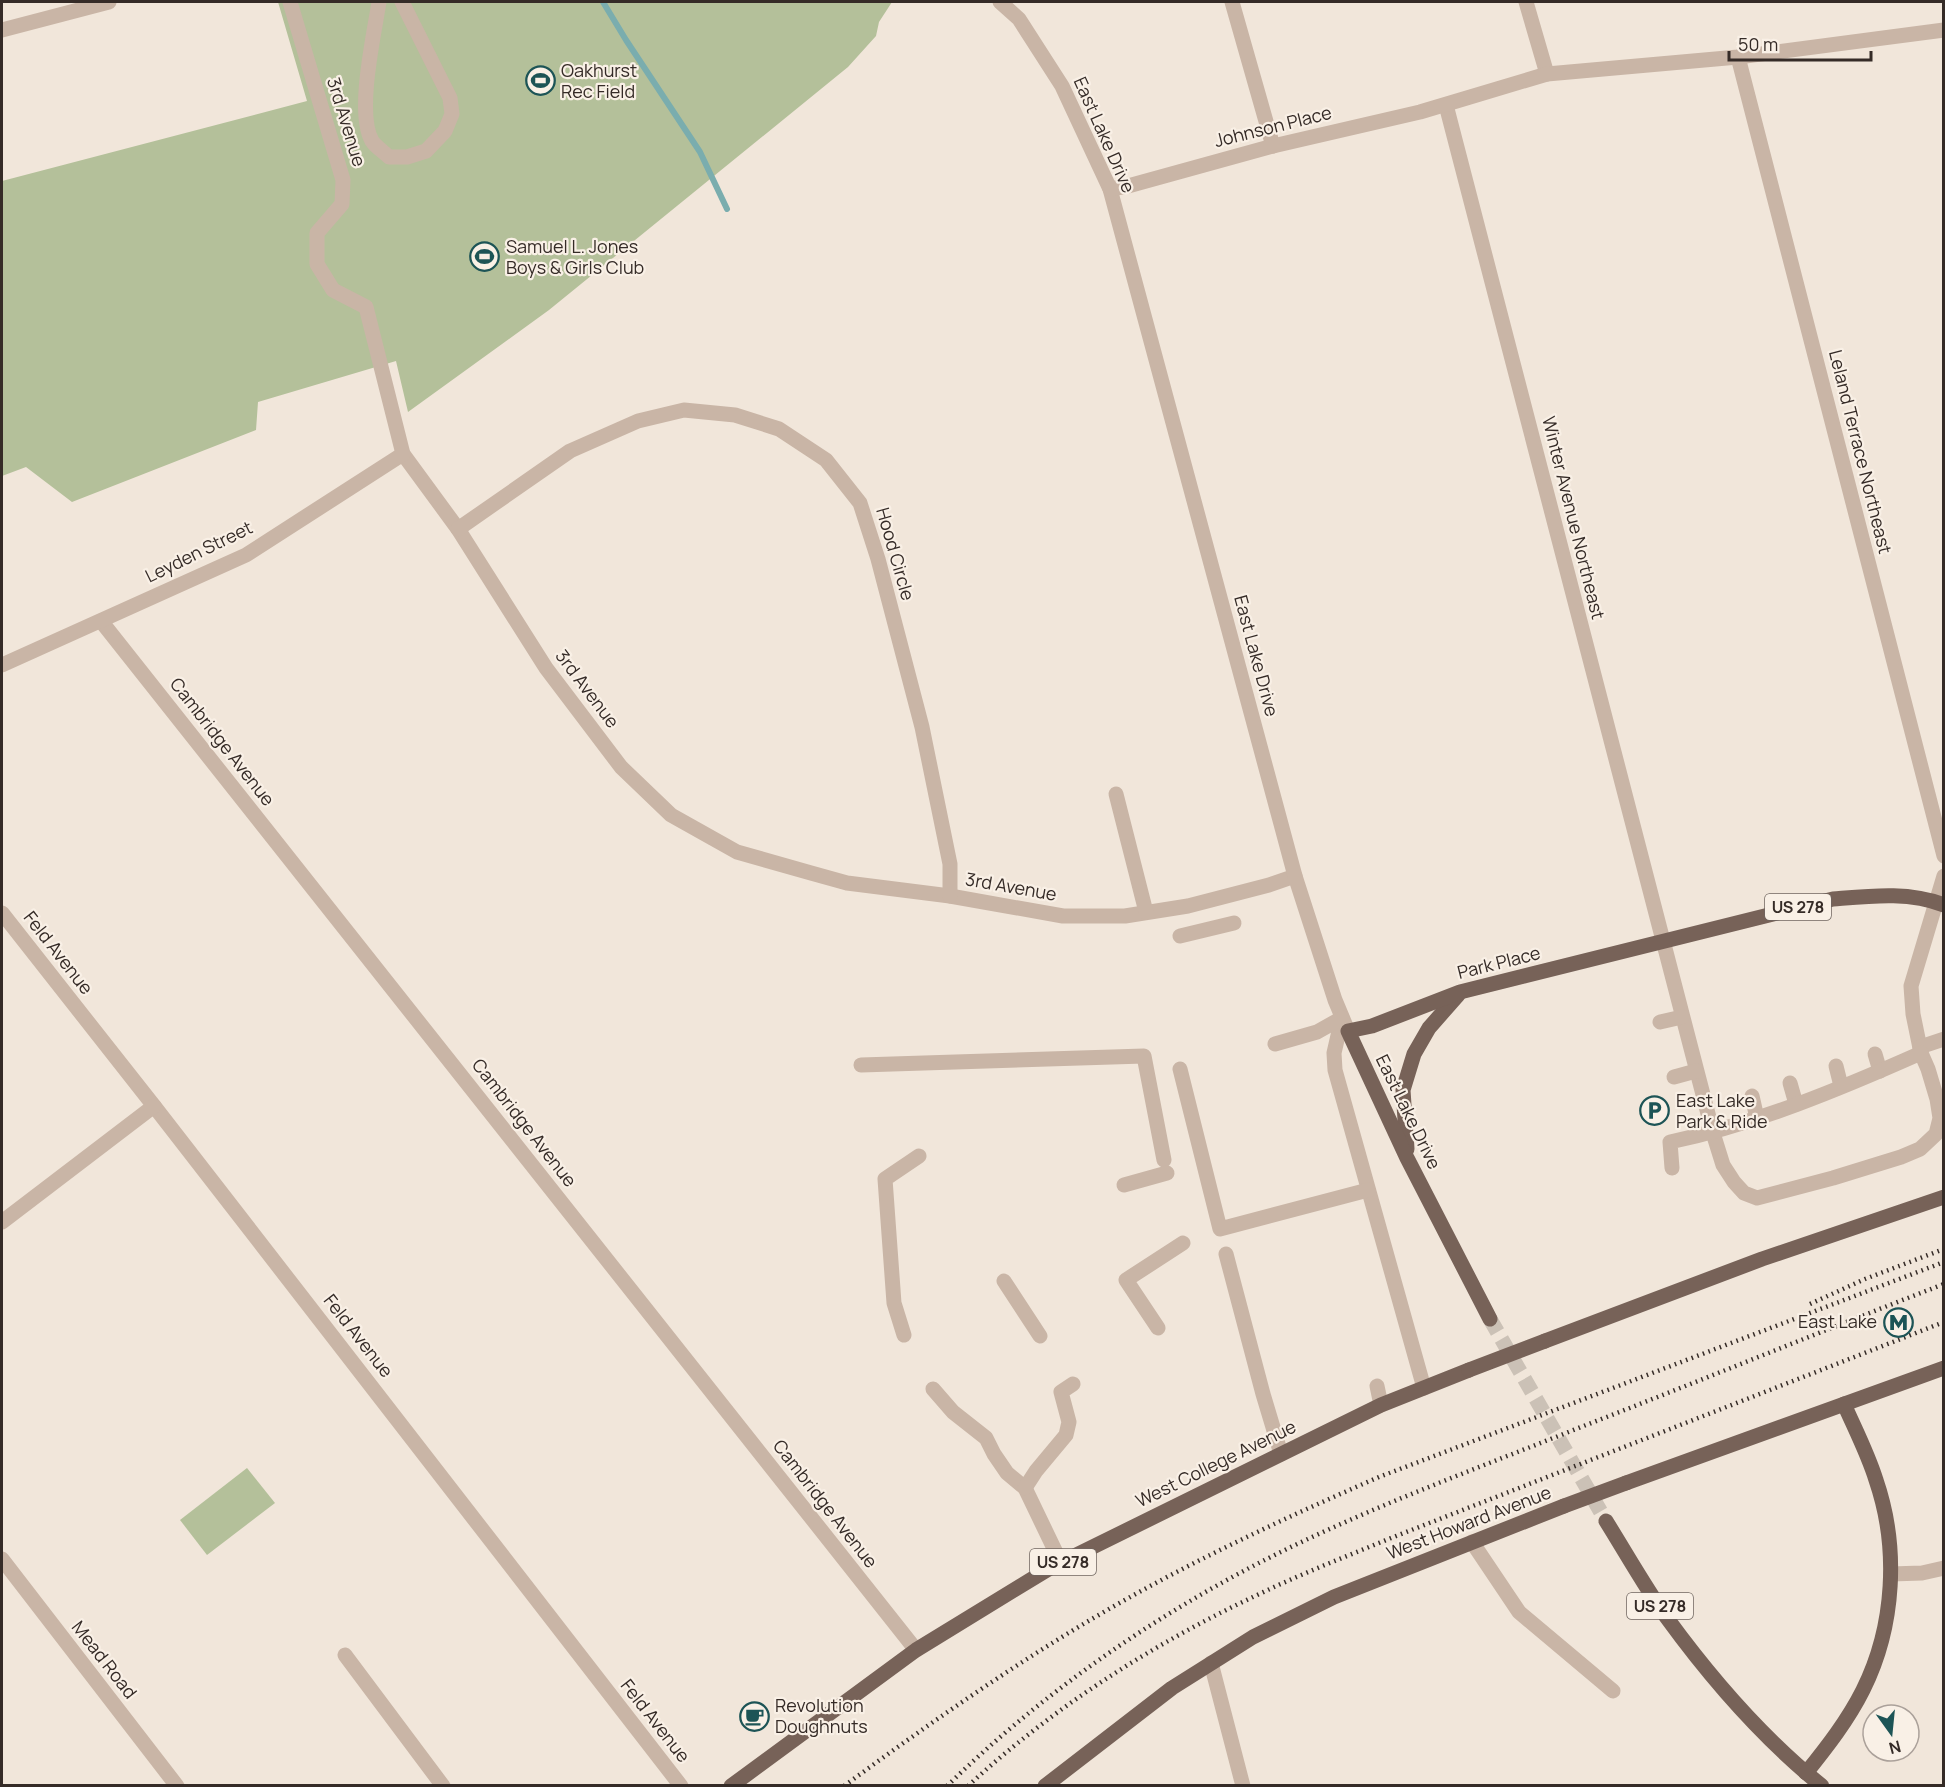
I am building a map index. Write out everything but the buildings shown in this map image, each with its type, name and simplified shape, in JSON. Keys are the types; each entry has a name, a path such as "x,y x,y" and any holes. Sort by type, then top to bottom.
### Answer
{"main road":[{"name":"US 278","path":"1662,942 1833,899 1872,895 1904,897 1940,904"},
{"name":"Park Place","path":"1345,1025 1372,1026 1460,992 1662,942"},
{"path":"1407,1158 1403,1090 1414,1054 1429,1028 1460,992"},
{"name":"East Lake Drive","path":"1345,1025 1407,1158 1490,1319"},
{"name":"West College Avenue","path":"731,1785 916,1650 1061,1563 1381,1405 1762,1259 1944,1197"},
{"name":"West Howard Avenue","path":"1045,1785 1172,1688 1253,1637 1296,1614 1564,1506 1944,1368"},
{"path":"1806,1773 1834,1738 1866,1682 1881,1641 1889,1605 1891,1574 1888,1525 1877,1480 1844,1404"},
{"name":"US 278","path":"1606,1521 1674,1626 1729,1694 1768,1737 1822,1785"}],"street":[{"path":"2,30 109,2"},
{"name":"3rd Avenue","path":"290,2 344,180 342,204 317,232 317,264 333,290 366,307 403,454 458,529 546,668 621,767 671,814 737,852 847,883 950,896 1063,916 1125,916 1188,906 1295,876"},
{"path":"379,2 365,102 365,121 372,142 389,157 407,157 426,151 445,131 452,114 450,98 402,2"},
{"name":"East Lake Drive","path":"1000,2 1019,19 1062,86 1110,189 1295,876 1345,1025"},
{"path":"1232,2 1274,146"},
{"path":"1526,2 1547,74"},
{"name":"Johnson Place","path":"1110,189 1274,146 1446,105 1547,74 1738,57 1944,30"},
{"name":"Leland Terrace Northeast","path":"1738,57 1944,856"},
{"name":"Winter Avenue Northeast","path":"1446,105 1662,942 1723,1165 1744,1193 1757,1198 1833,1178 1920,1149 1936,1134 1940,1118 1931,1079 1920,1050"},
{"name":"Hood Circle","path":"458,529 570,451 638,421 684,410 735,416 779,429 826,460 860,502 878,559 922,727 950,864 950,896"},
{"name":"Leyden Street","path":"2,665 246,555 403,454"},
{"name":"Cambridge Avenue","path":"101,621 916,1650"},
{"path":"1116,794 1146,912"},
{"path":"1920,1050 1911,986 1940,904 1944,876"},
{"name":"Feld Avenue","path":"2,913 681,1785"},
{"path":"1180,936 1234,923"},
{"path":"1660,1022 1682,1017"},
{"path":"1275,1044 1345,1025"},
{"path":"1345,1025 1334,1053 1335,1071 1424,1388"},
{"path":"1671,1168 1670,1142 1713,1133 1796,1104 1880,1071 1944,1039"},
{"path":"1875,1054 1880,1071"},
{"path":"861,1065 1144,1056 1166,1167 1124,1185"},
{"path":"1836,1066 1841,1086"},
{"path":"1179,1069 1220,1229 1368,1190"},
{"path":"1674,1077 1696,1071"},
{"path":"1790,1083 1796,1104"},
{"path":"1752,1096 1757,1118"},
{"path":"2,1222 80,1169 110,1146 154,1106"},
{"path":"904,1335 894,1303 885,1179 919,1156"},
{"path":"1158,1328 1126,1280 1184,1243"},
{"path":"1226,1254 1281,1454"},
{"path":"1004,1281 1040,1336"},
{"path":"1025,1488 1066,1435 1069,1422 1061,1392 1073,1383"},
{"path":"1377,1386 1381,1405"},
{"path":"933,1389 953,1412 986,1438 1007,1473 1025,1488 1061,1563"},
{"path":"1472,1542 1519,1612 1613,1691"},
{"name":"Mead Road","path":"2,1559 177,1785"},
{"path":"1891,1574 1922,1573 1944,1568"},
{"path":"345,1656 443,1785"},
{"path":"1211,1663 1244,1785"}],"green space":[{"path":"278,2 892,2 879,22 876,36 848,67 549,310 408,412 396,361 258,402 256,430 72,502 26,467 2,476 2,181 307,101"},
{"path":"247,1468 275,1503 207,1555 180,1520"}],"waterway":[{"path":"603,2 700,152 727,209"}],"tunnel":[{"path":"1490,1319 1606,1521"}],"railway":[{"path":"1810,1304 1865,1279 1944,1249"},
{"path":"844,1786 941,1716 1041,1650 1109,1609 1242,1539 1379,1477 1944,1262"},
{"path":"947,1786 1017,1723 1092,1665 1171,1612 1253,1566 1334,1527 1416,1492 1944,1284"},
{"path":"968,1786 1033,1731 1103,1681 1177,1636 1270,1589 1391,1538 1944,1322"}],"place":[{"name":"Oakhurst Rec Field","path":"540,81"},
{"name":"Samuel L. Jones Boys & Girls Club","path":"485,257"},
{"name":"East Lake Park & Ride","path":"1655,1111"},
{"name":"East Lake","path":"1898,1322"},
{"name":"Revolution Doughnuts","path":"754,1716"}]}
